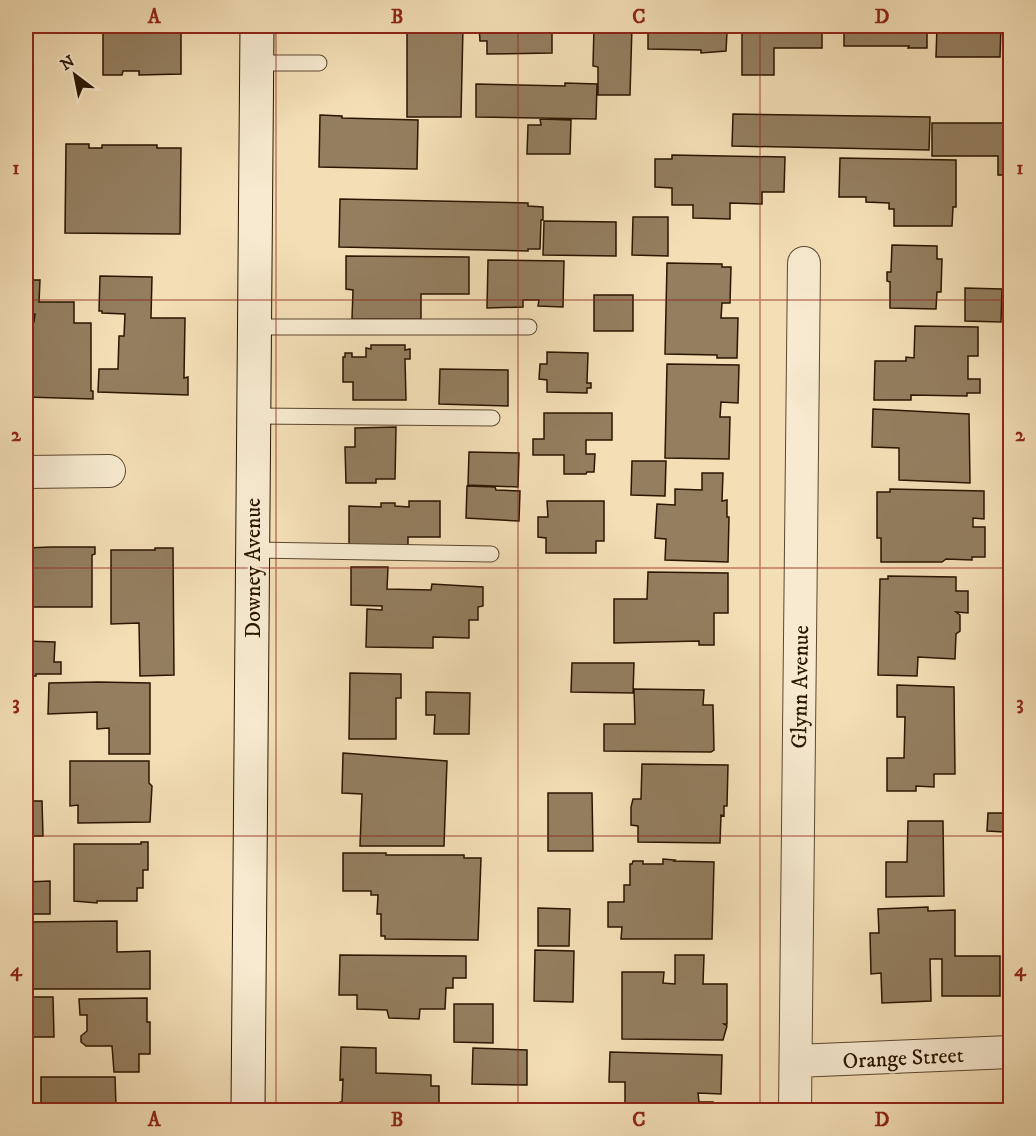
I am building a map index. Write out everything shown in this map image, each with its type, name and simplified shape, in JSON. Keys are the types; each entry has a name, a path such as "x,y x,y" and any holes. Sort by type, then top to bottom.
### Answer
{"main road":[{"name":"Downey Avenue","path":"248,1110 257,26"}],"street":[{"name":"Glynn Avenue","path":"795,1110 804,263"},
{"path":"26,472 109,471"},
{"name":"Orange Street","path":"796,1061 1011,1052"}],"lane":[{"path":"256,63 319,63"},
{"path":"254,327 529,327"},
{"path":"253,416 492,418"},
{"path":"252,550 491,554"}],"building":[{"path":"103,26 181,26 181,74 139,75 139,71 123,71 122,75 103,75"},
{"path":"407,26 463,26 461,117 407,117"},
{"path":"479,26 552,26 552,53 487,54 487,41 480,41"},
{"path":"594,26 632,26 630,95 598,95 598,67 593,66"},
{"path":"648,26 699,26 701,31 727,32 726,51 701,53 701,50 648,49"},
{"path":"742,26 822,26 822,48 774,48 774,75 742,75"},
{"path":"844,26 927,26 927,48 844,46"},
{"path":"937,26 1001,26 1000,57 936,57"},
{"path":"565,83 597,84 596,119 476,117 476,84 565,86"},
{"path":"733,114 930,117 929,150 732,146"},
{"path":"320,115 342,116 342,118 418,120 417,169 319,167"},
{"path":"540,119 571,120 570,154 527,154 528,125 541,125"},
{"path":"932,123 1008,123 1010,175 998,175 998,156 932,156"},
{"path":"66,144 89,144 89,148 102,148 102,145 157,145 157,148 181,148 180,234 65,233"},
{"path":"672,155 785,157 784,192 762,192 762,204 730,203 730,219 693,218 693,205 672,205 672,188 655,187 655,159 672,159"},
{"path":"840,158 956,160 956,207 953,207 952,226 894,226 894,209 889,209 889,203 866,202 866,197 839,197"},
{"path":"340,199 528,203 528,206 543,207 540,249 528,249 528,251 339,247"},
{"path":"633,217 668,217 668,256 632,255"},
{"path":"544,221 616,222 616,256 543,255"},
{"path":"892,245 937,246 937,259 942,259 941,292 937,292 936,309 890,308 890,282 887,281 887,272 891,272"},
{"path":"346,256 469,257 469,294 421,294 421,319 352,319 353,290 346,289"},
{"path":"488,260 564,261 563,307 538,306 539,300 523,300 523,307 487,308"},
{"path":"667,263 722,264 722,267 731,267 730,303 722,303 721,318 738,318 737,358 717,358 717,355 665,354"},
{"path":"100,276 152,277 151,318 185,318 184,378 188,377 188,395 98,392 99,369 118,369 119,336 124,336 125,314 99,311"},
{"path":"26,280 40,280 39,302 74,302 74,323 91,323 93,399 26,397 26,321 34,322 35,314 26,314"},
{"path":"965,288 1002,289 1001,322 965,321"},
{"path":"594,295 633,295 633,331 594,331"},
{"path":"915,326 978,327 978,356 968,356 968,379 980,379 980,393 967,393 967,396 911,395 911,400 874,400 875,361 906,361 906,357 914,358"},
{"path":"371,345 405,345 405,350 410,349 410,359 405,359 406,400 353,400 353,382 343,382 343,357 345,353 352,353 352,357 366,357 366,348 371,349"},
{"path":"1008,345 1010,345 1010,395 1008,395"},
{"path":"547,352 588,353 587,383 591,383 591,388 587,388 587,393 547,392 547,380 539,379 540,364 547,364"},
{"path":"667,364 739,365 738,403 721,402 720,417 730,417 729,459 665,458"},
{"path":"440,369 508,370 508,406 439,404"},
{"path":"873,409 969,414 970,483 899,480 899,448 872,447"},
{"path":"544,413 612,413 612,440 586,440 586,454 595,454 594,472 564,474 564,455 533,455 533,439 544,439"},
{"path":"396,427 395,479 376,479 376,483 346,483 345,447 355,447 355,428"},
{"path":"469,452 519,453 518,487 468,485"},
{"path":"632,461 666,461 665,496 631,495"},
{"path":"702,473 723,473 722,501 727,500 727,517 729,517 728,562 665,560 666,539 655,538 657,504 675,505 675,489 702,490"},
{"path":"467,486 520,491 519,521 466,518"},
{"path":"890,489 984,491 984,519 973,518 973,527 985,527 985,557 972,557 972,560 946,559 942,562 881,562 881,538 877,538 877,492 890,492"},
{"path":"409,501 440,501 440,537 408,537 408,546 349,546 349,506 381,507 381,503 395,503 395,506 409,507"},
{"path":"547,501 604,501 604,541 596,541 596,553 546,553 546,538 538,537 538,517 548,517"},
{"path":"95,547 95,554 92,555 92,607 26,607 26,548"},
{"path":"155,548 173,548 174,675 140,676 139,623 111,624 111,550 155,550"},
{"path":"351,567 388,567 387,589 431,590 432,584 483,587 483,606 478,607 478,620 469,620 469,638 433,637 433,648 366,647 367,609 382,610 382,606 351,605"},
{"path":"648,572 728,573 728,613 714,613 714,645 699,645 699,641 614,643 614,599 647,599"},
{"path":"888,576 956,577 956,591 968,591 968,613 956,612 960,615 960,631 956,634 955,659 918,657 917,676 878,675 880,579 888,579"},
{"path":"1007,627 1010,627 1010,654 1007,654"},
{"path":"26,641 55,642 54,662 61,662 61,674 26,676"},
{"path":"572,663 634,663 633,693 571,692"},
{"path":"350,673 401,674 401,698 396,698 396,739 349,739"},
{"path":"49,683 150,683 150,754 109,754 109,728 97,729 97,712 48,714"},
{"path":"897,685 954,687 955,774 934,774 934,787 916,786 916,791 887,791 887,758 904,758 905,717 897,717"},
{"path":"634,689 704,690 703,705 713,705 714,750 711,752 604,751 604,724 635,724"},
{"path":"426,692 470,693 469,734 434,734 435,715 426,715"},
{"path":"343,753 447,761 444,846 360,846 362,794 342,793"},
{"path":"70,761 149,761 149,783 152,786 150,822 78,823 78,805 70,806"},
{"path":"642,764 728,765 727,806 724,806 724,816 721,815 720,843 638,842 638,826 631,825 631,807 633,799 641,799"},
{"path":"548,793 592,793 593,851 548,851"},
{"path":"26,801 42,801 43,836 26,836"},
{"path":"988,813 1004,813 1004,832 987,831"},
{"path":"908,821 943,821 944,896 886,897 886,862 907,862"},
{"path":"141,842 148,842 148,870 143,870 143,888 137,888 137,901 97,901 97,903 74,901 74,844 141,844"},
{"path":"343,853 464,855 464,858 481,858 478,940 385,939 385,936 381,936 381,914 377,914 378,895 371,895 371,891 343,891"},
{"path":"663,859 714,862 712,939 621,939 622,927 608,927 608,902 624,902 624,885 630,885 630,864 633,861 643,861 643,864 663,864"},
{"path":"50,881 50,914 26,914 26,882"},
{"path":"928,907 928,911 955,910 955,956 1000,956 1000,996 942,996 942,959 930,959 931,1001 882,1003 881,973 871,974 870,933 879,933 878,909"},
{"path":"538,908 570,909 569,946 538,946"},
{"path":"117,921 117,952 150,951 150,989 26,989 26,922"},
{"path":"535,950 574,951 573,1002 534,1001"},
{"path":"340,955 466,956 466,978 453,978 453,988 446,988 445,1009 420,1009 419,1019 389,1018 387,1010 357,1009 357,995 339,995"},
{"path":"675,955 704,955 703,984 727,984 727,1024 724,1024 727,1026 723,1040 622,1039 622,972 664,972 663,983 675,984"},
{"path":"26,997 53,997 54,1037 26,1037"},
{"path":"147,998 150,1054 139,1054 139,1072 114,1072 112,1046 86,1046 81,1042 81,1036 87,1031 87,1015 80,1015 79,999"},
{"path":"454,1004 493,1004 493,1043 454,1042"},
{"path":"341,1047 376,1048 376,1073 431,1075 431,1086 439,1086 439,1110 340,1110 343,1079 340,1080"},
{"path":"473,1048 527,1050 527,1085 472,1084"},
{"path":"610,1052 722,1055 721,1094 698,1093 699,1102 713,1102 713,1110 625,1110 625,1082 609,1082"},
{"path":"41,1077 115,1077 116,1107 147,1107 147,1110 41,1108"}]}
